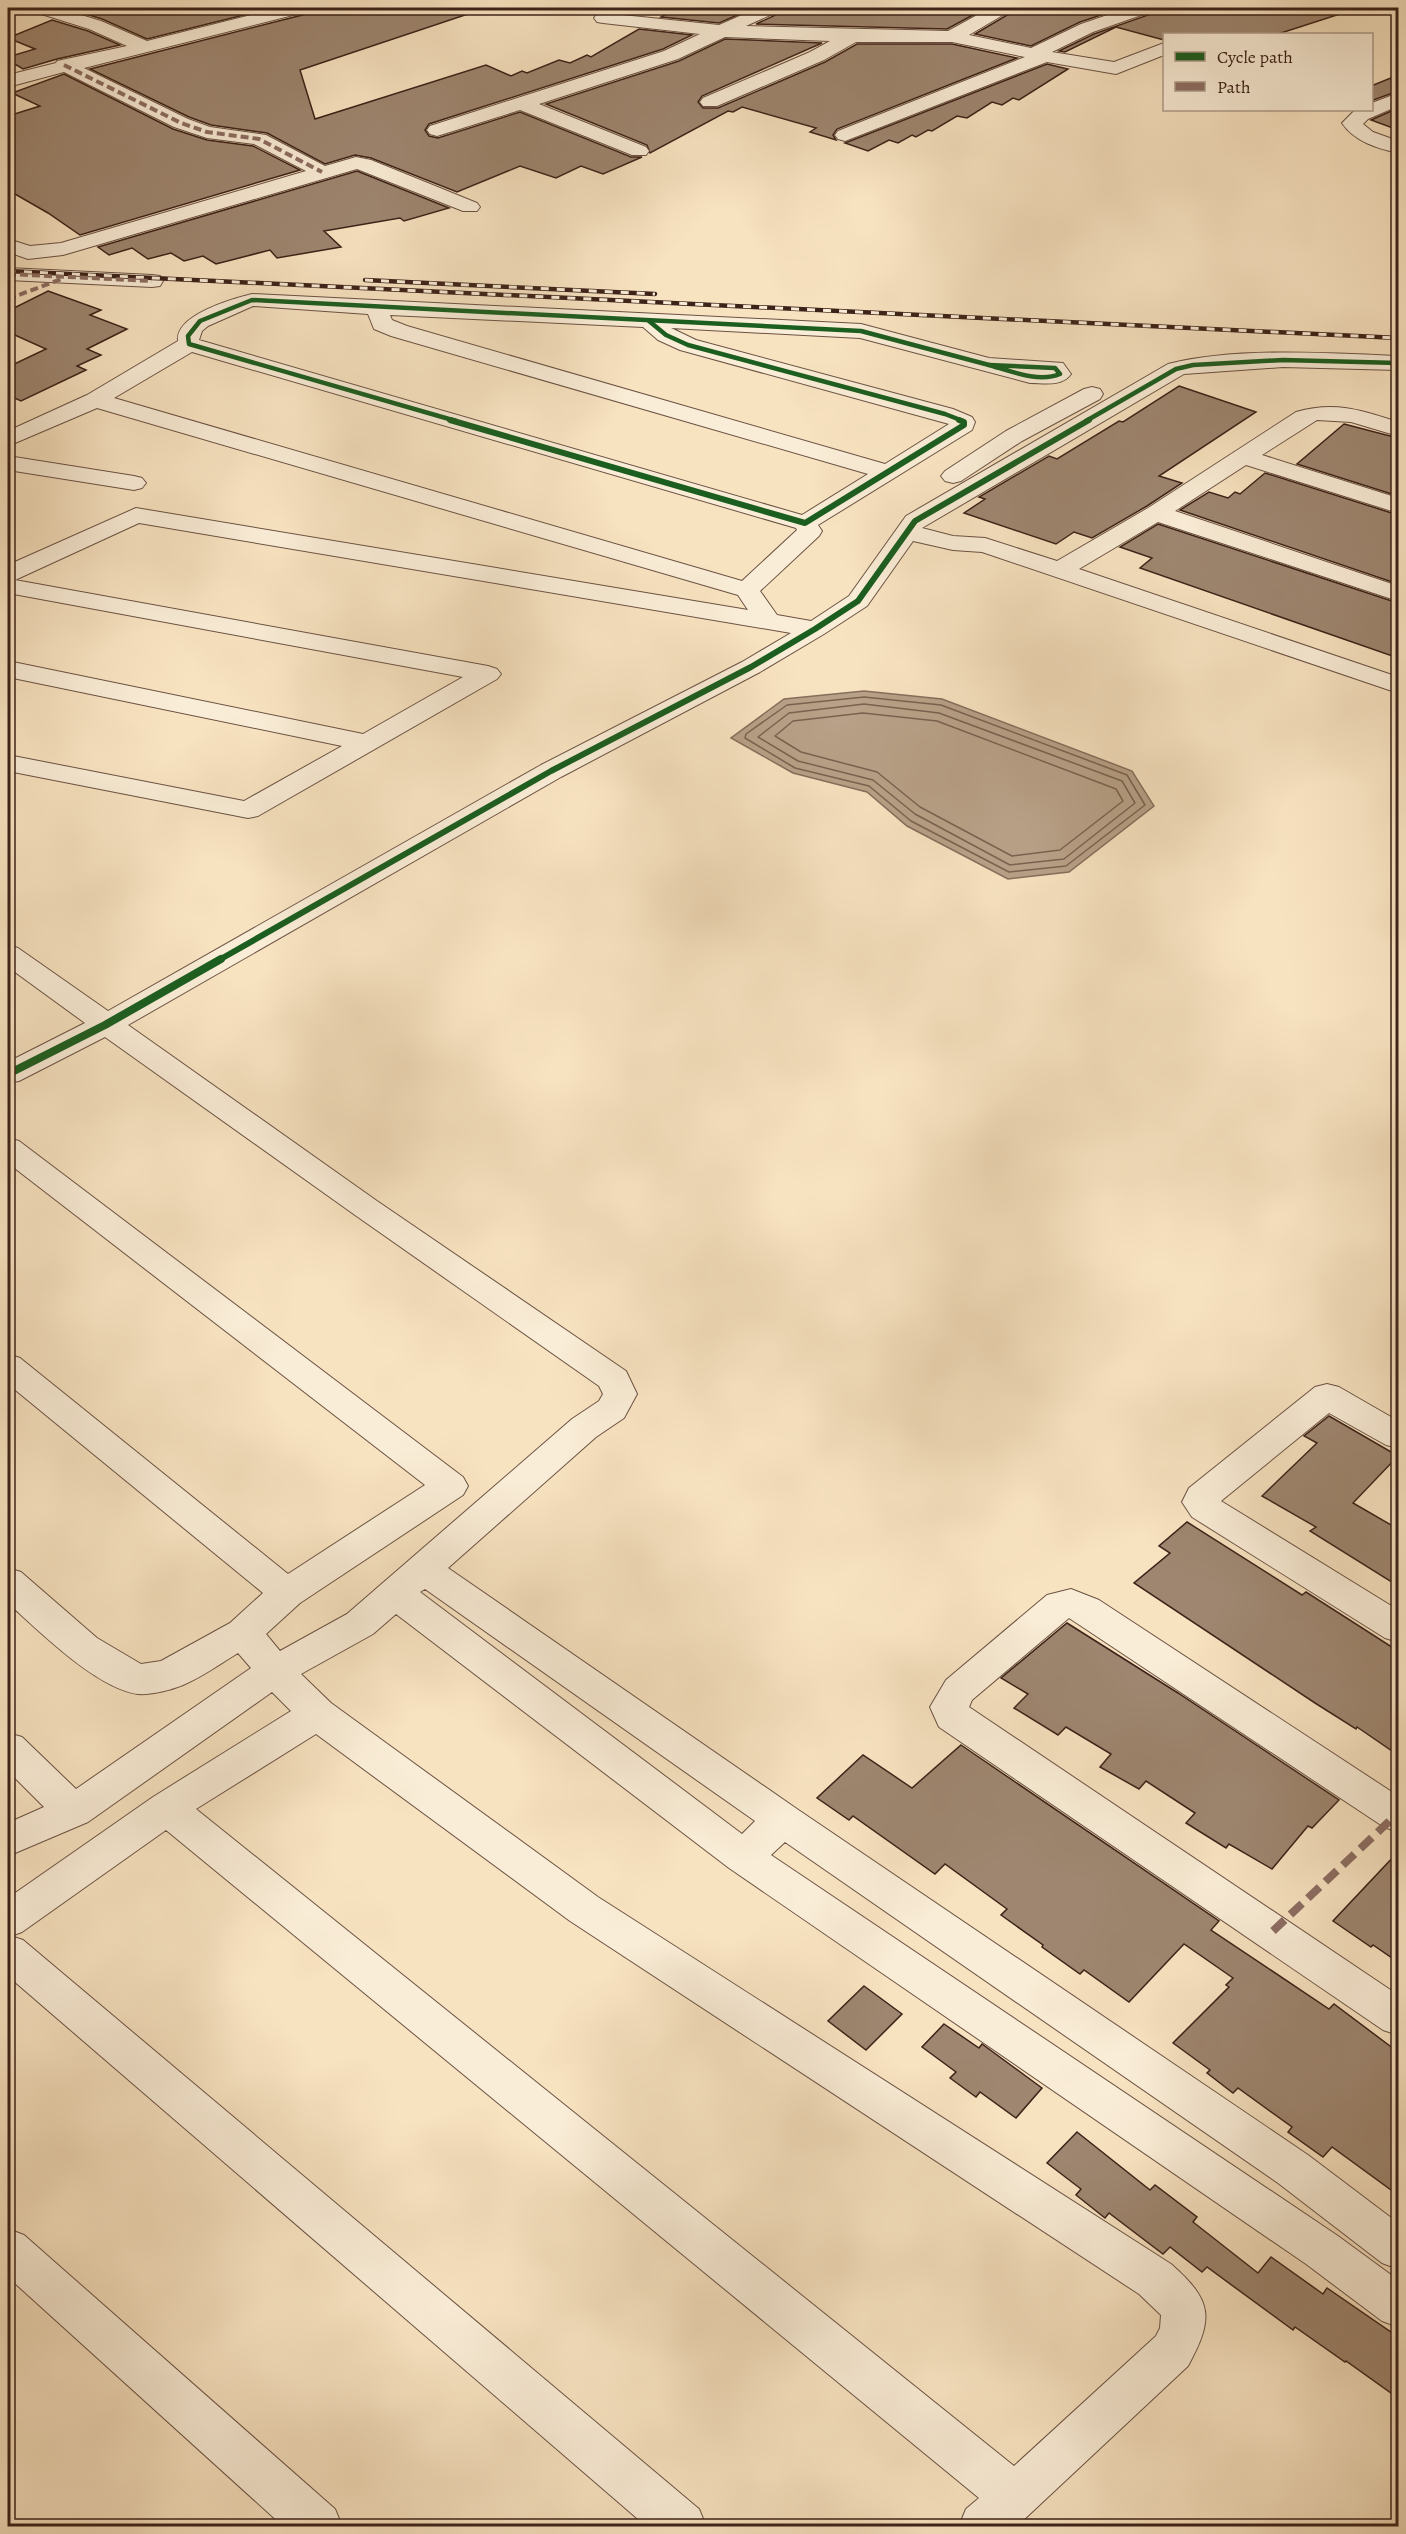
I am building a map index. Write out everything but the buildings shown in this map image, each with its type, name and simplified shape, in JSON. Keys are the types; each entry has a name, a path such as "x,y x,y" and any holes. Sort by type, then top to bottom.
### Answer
{"street":[{"path":"41,8 95,25 144,46"},
{"path":"8,81 64,65 238,25 295,8"},
{"path":"437,130 671,55 771,8"},
{"path":"952,37 1002,8"},
{"path":"845,135 1039,55 1087,28 1144,8"},
{"path":"603,18 721,31 952,37 1116,68 1163,49"},
{"path":"710,102 817,56 852,36"},
{"path":"64,65 181,123 207,132 259,139 322,172"},
{"path":"1373,110 1398,99"},
{"path":"523,104 639,151"},
{"path":"1370,111 1352,123 1354,128 1398,147"},
{"path":"8,245 28,253 63,249 322,172 362,163 470,207"},
{"path":"8,274 152,281"},
{"path":"8,299 69,276"},
{"path":"189,344 188,336 200,321 252,300 861,331 988,365"},
{"path":"377,308 382,324 399,331 887,472"},
{"path":"650,321 666,335 696,347 945,414 964,422 961,428 805,523"},
{"path":"8,439 95,400 189,344 805,523 810,531 747,590"},
{"path":"911,526 916,500 1014,436 1166,365 1193,365 1219,358 1398,363"},
{"path":"8,1074 105,1025 551,771 751,667 815,628 858,601 911,526 1047,446 1166,365 1398,381"},
{"path":"95,400 747,590 769,622"},
{"path":"1058,571 1156,513 1304,417 1320,412 1339,412 1398,429"},
{"path":"1014,436 1047,446"},
{"path":"1245,457 1398,506"},
{"path":"8,463 134,483"},
{"path":"1156,513 1398,594"},
{"path":"8,574 136,515 815,628"},
{"path":"911,526 953,543 985,545 1058,571 1398,703"},
{"path":"953,543 964,556 1398,685"},
{"path":"8,586 488,674 248,810 8,763"},
{"path":"8,669 368,742"},
{"path":"8,954 366,1208 559,1339 614,1379 620,1394 612,1409 584,1428 360,1624 275,1671 74,1811 8,1840"},
{"path":"8,1148 450,1486 287,1593 243,1633 169,1675 138,1679 117,1670 84,1648 8,1582"},
{"path":"8,1366 287,1593"},
{"path":"1398,1436 1327,1396 1202,1497 1200,1502 1205,1508 1398,1628"},
{"path":"409,1580 747,1794 1293,2169 1398,2249"},
{"path":"409,1580 703,1828 1322,2250 1398,2306"},
{"path":"1398,1816 1086,1610 1071,1603 1060,1605 967,1683 959,1690 949,1707 953,1716 1264,1924 1398,2017"},
{"path":"243,1633 275,1671 317,1714 584,1909 1155,2279 1174,2296 1181,2305 1184,2331 1172,2351 983,2526"},
{"path":"8,1920 167,1808 317,1714"},
{"path":"8,1748 74,1811"},
{"path":"703,1828 747,1794"},
{"path":"167,1808 1015,2497"},
{"path":"743,1857 783,1820"},
{"path":"8,1952 682,2526"},
{"path":"8,2249 318,2526"}],"water":[{"path":"864,691 942,699 1132,771 1154,806 1069,872 1008,879 907,826 867,792 793,773 731,738 784,699"}],"railway":[{"path":"8,271 1398,338"},
{"path":"365,280 655,294"}],"marked path":[{"path":"64,65 181,123 207,132 259,139 322,172"},
{"path":"8,274 152,281"},
{"path":"8,299 64,278"},
{"path":"1273,1931 1398,1813"}],"cycle path":[{"path":"649,321 666,335 688,345 945,414 964,422 964,425 805,523 189,344 188,336 200,321 252,300 861,331 1030,376 1053,377 1060,374 1055,368 988,365"},
{"path":"8,1074 105,1025 551,771 751,667 815,629 858,601 915,521 1176,369 1193,365 1283,360 1398,363"}]}
